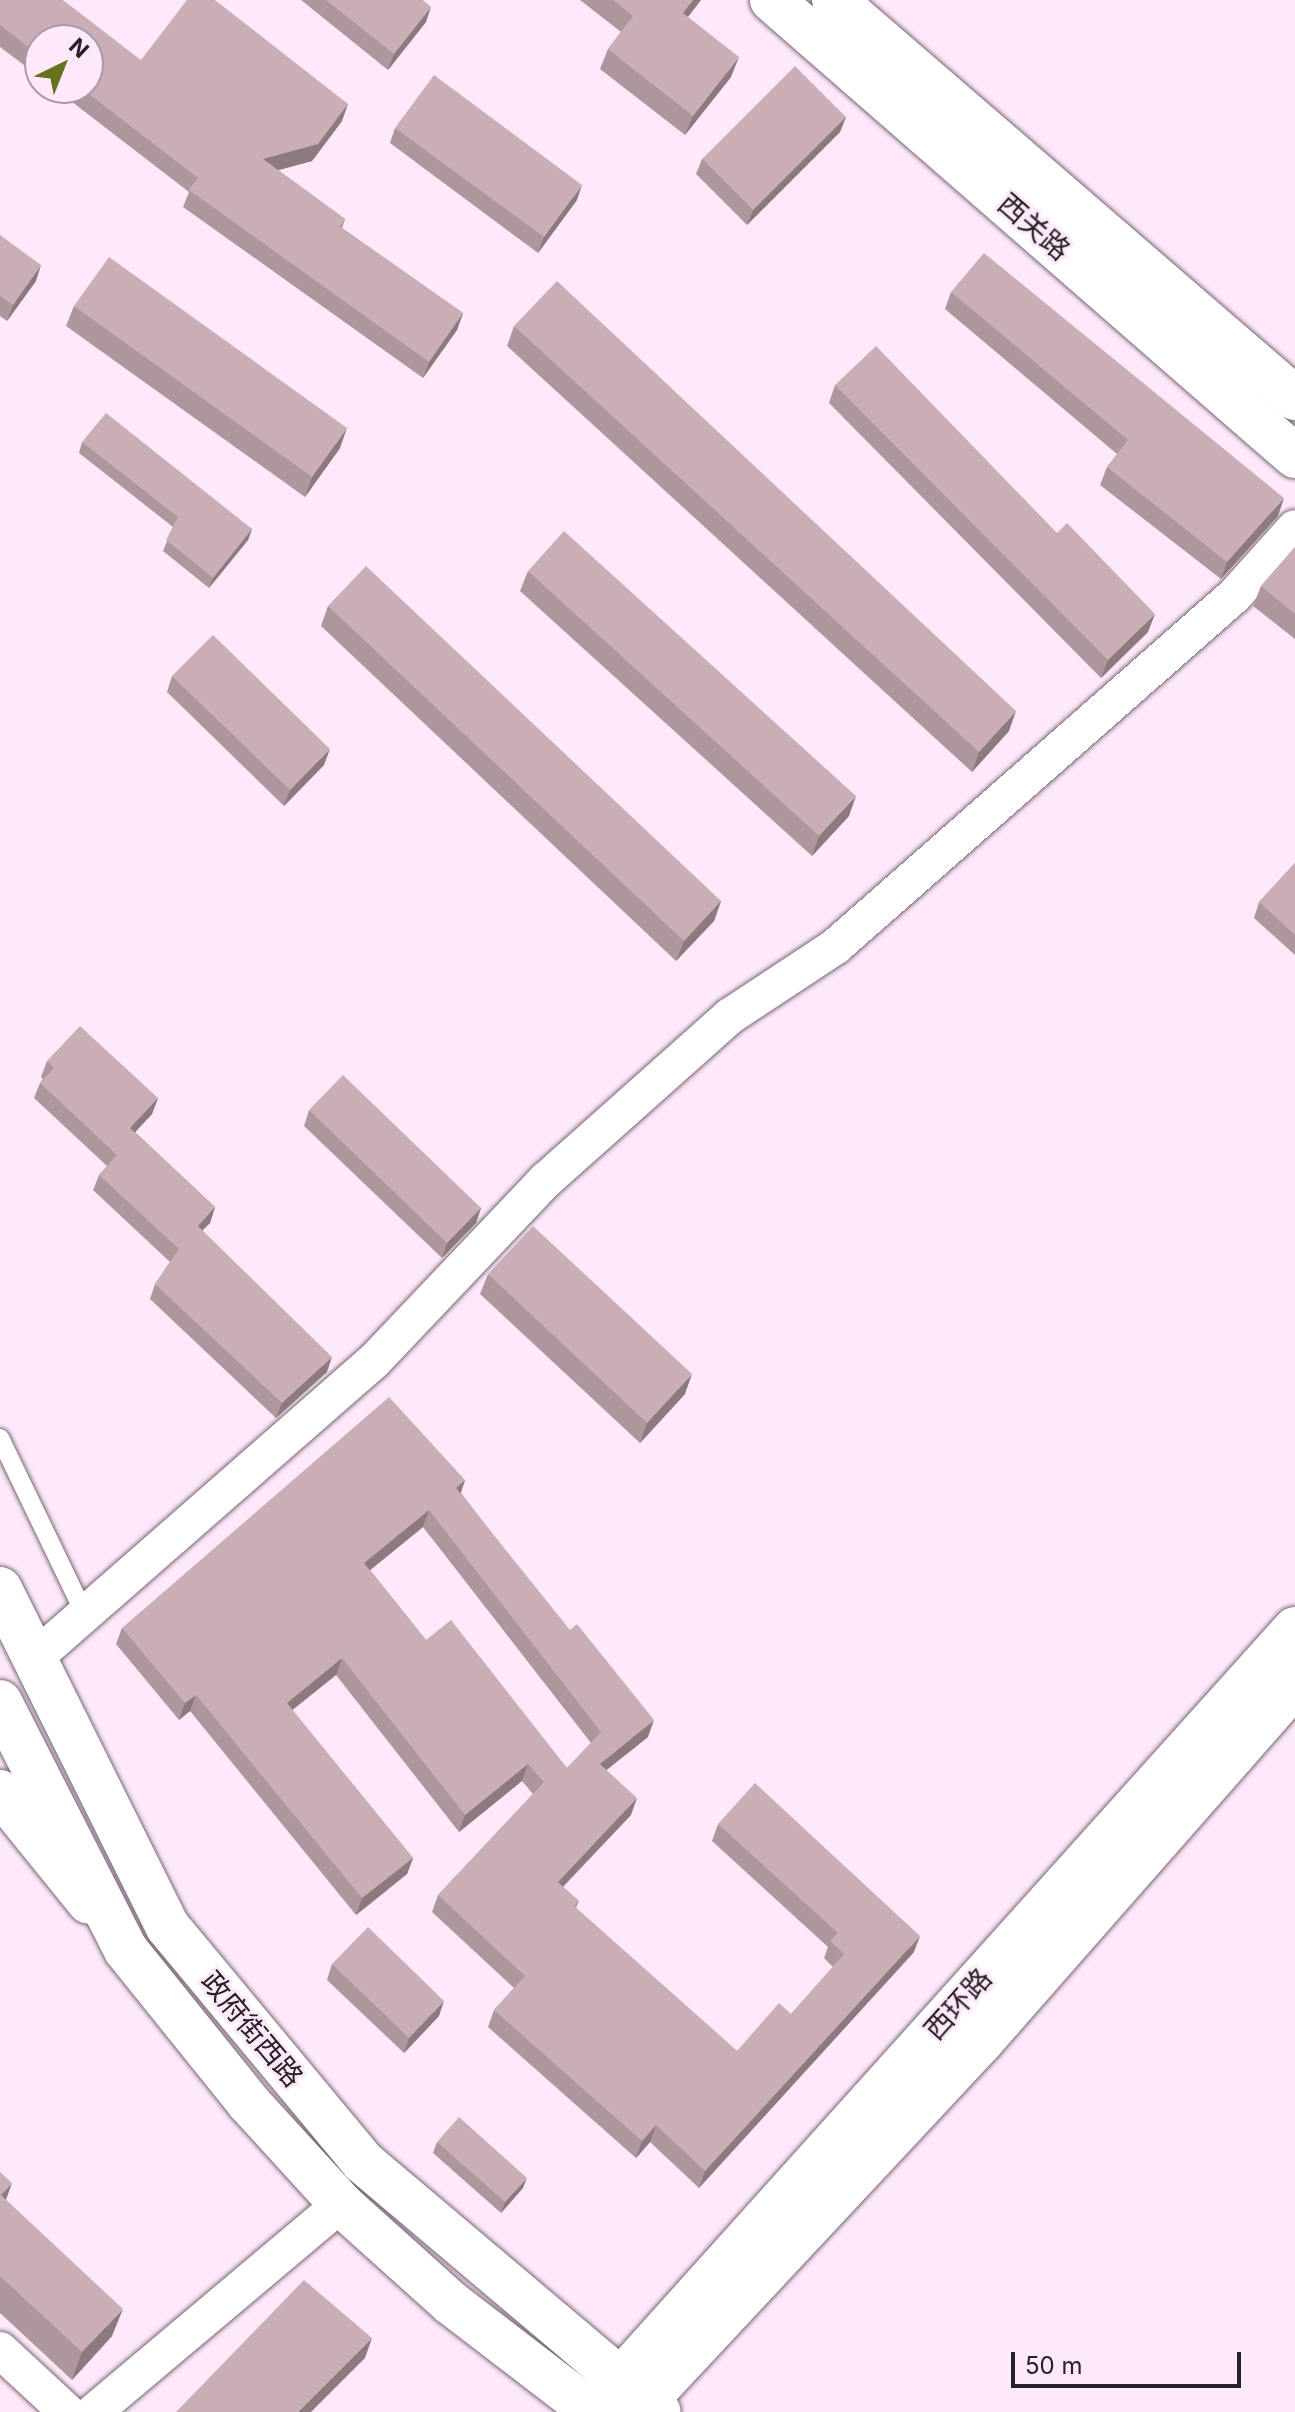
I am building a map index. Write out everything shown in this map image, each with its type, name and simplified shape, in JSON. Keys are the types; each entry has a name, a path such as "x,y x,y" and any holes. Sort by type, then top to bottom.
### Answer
{"main road":[{"name":"西关路","path":"772,0 1295,456"},
{"name":"西关路","path":"834,0 1295,398"},
{"name":"政府街西路","path":"0,1589 37,1656 168,1927 363,2162 620,2406"},
{"name":"西环路","path":"620,2406 1295,1629"},
{"name":"西环路","path":"620,2406 980,2043 1295,1684"},
{"name":"政府街西路","path":"0,1702 126,1950 341,2204 505,2348 620,2406"},
{"path":"0,1792 126,1950"}],"street":[{"path":"37,1656 374,1361 546,1180 730,1016 836,946 1234,596 1295,528"},
{"path":"94,2412 341,2204"},
{"path":"0,2350 67,2412"}],"lane":[{"path":"0,1438 85,1615"}],"building":[{"path":"0,0 63,0 94,24 24,24 24,44 0,25"},
{"path":"187,0 215,0 348,104 318,144 263,159 345,219 340,227 463,313 429,362 189,190 198,178 102,104 104,32 141,60"},
{"path":"326,0 423,0 431,7 394,54"},
{"path":"613,0 693,0 683,13 739,57 693,116 608,49 633,16"},
{"path":"795,66 846,117 753,210 702,159"},
{"path":"434,75 582,185 544,237 395,128"},
{"path":"0,235 41,265 13,305 0,296"},
{"path":"984,253 1284,498 1227,562 1107,467 1128,440 951,292"},
{"path":"109,257 347,428 312,477 74,306"},
{"path":"557,281 1016,711 979,752 514,326"},
{"path":"876,346 1057,533 1067,523 1155,614 1108,660 835,385"},
{"path":"106,413 252,529 213,578 166,540 178,517 82,442"},
{"path":"564,531 856,796 819,836 528,571"},
{"path":"1295,547 1295,614 1261,586"},
{"path":"366,566 721,901 684,941 328,606"},
{"path":"213,635 330,749 290,790 172,676"},
{"path":"1295,863 1295,935 1259,902"},
{"path":"80,1026 158,1098 130,1128 215,1207 198,1226 332,1357 282,1403 155,1284 179,1249 99,1175 117,1155 40,1083 54,1068 47,1061"},
{"path":"343,1075 481,1208 447,1243 309,1110"},
{"path":"533,1226 692,1374 647,1423 488,1274"},
{"path":"389,1397 465,1480 456,1488 570,1630 577,1624 654,1720 600,1764 637,1798 558,1882 579,1901 574,1906 737,2051 779,2003 791,2014 844,1954 830,1941 838,1933 718,1824 755,1783 920,1936 705,2171 656,2125 642,2141 494,2010 525,1976 438,1895 544,1782 528,1764 465,1815 342,1658 287,1703 413,1858 362,1898 196,1695 185,1703 122,1628","holes":["429,1510 601,1732 567,1768 451,1620 426,1640 364,1563"]},
{"path":"368,1927 444,2001 409,2038 332,1964"},
{"path":"459,2117 527,2178 505,2202 437,2142"},
{"path":"0,2172 12,2183 1,2195 123,2309 82,2352 0,2276"},
{"path":"304,2280 372,2338 298,2412 176,2412"}]}
